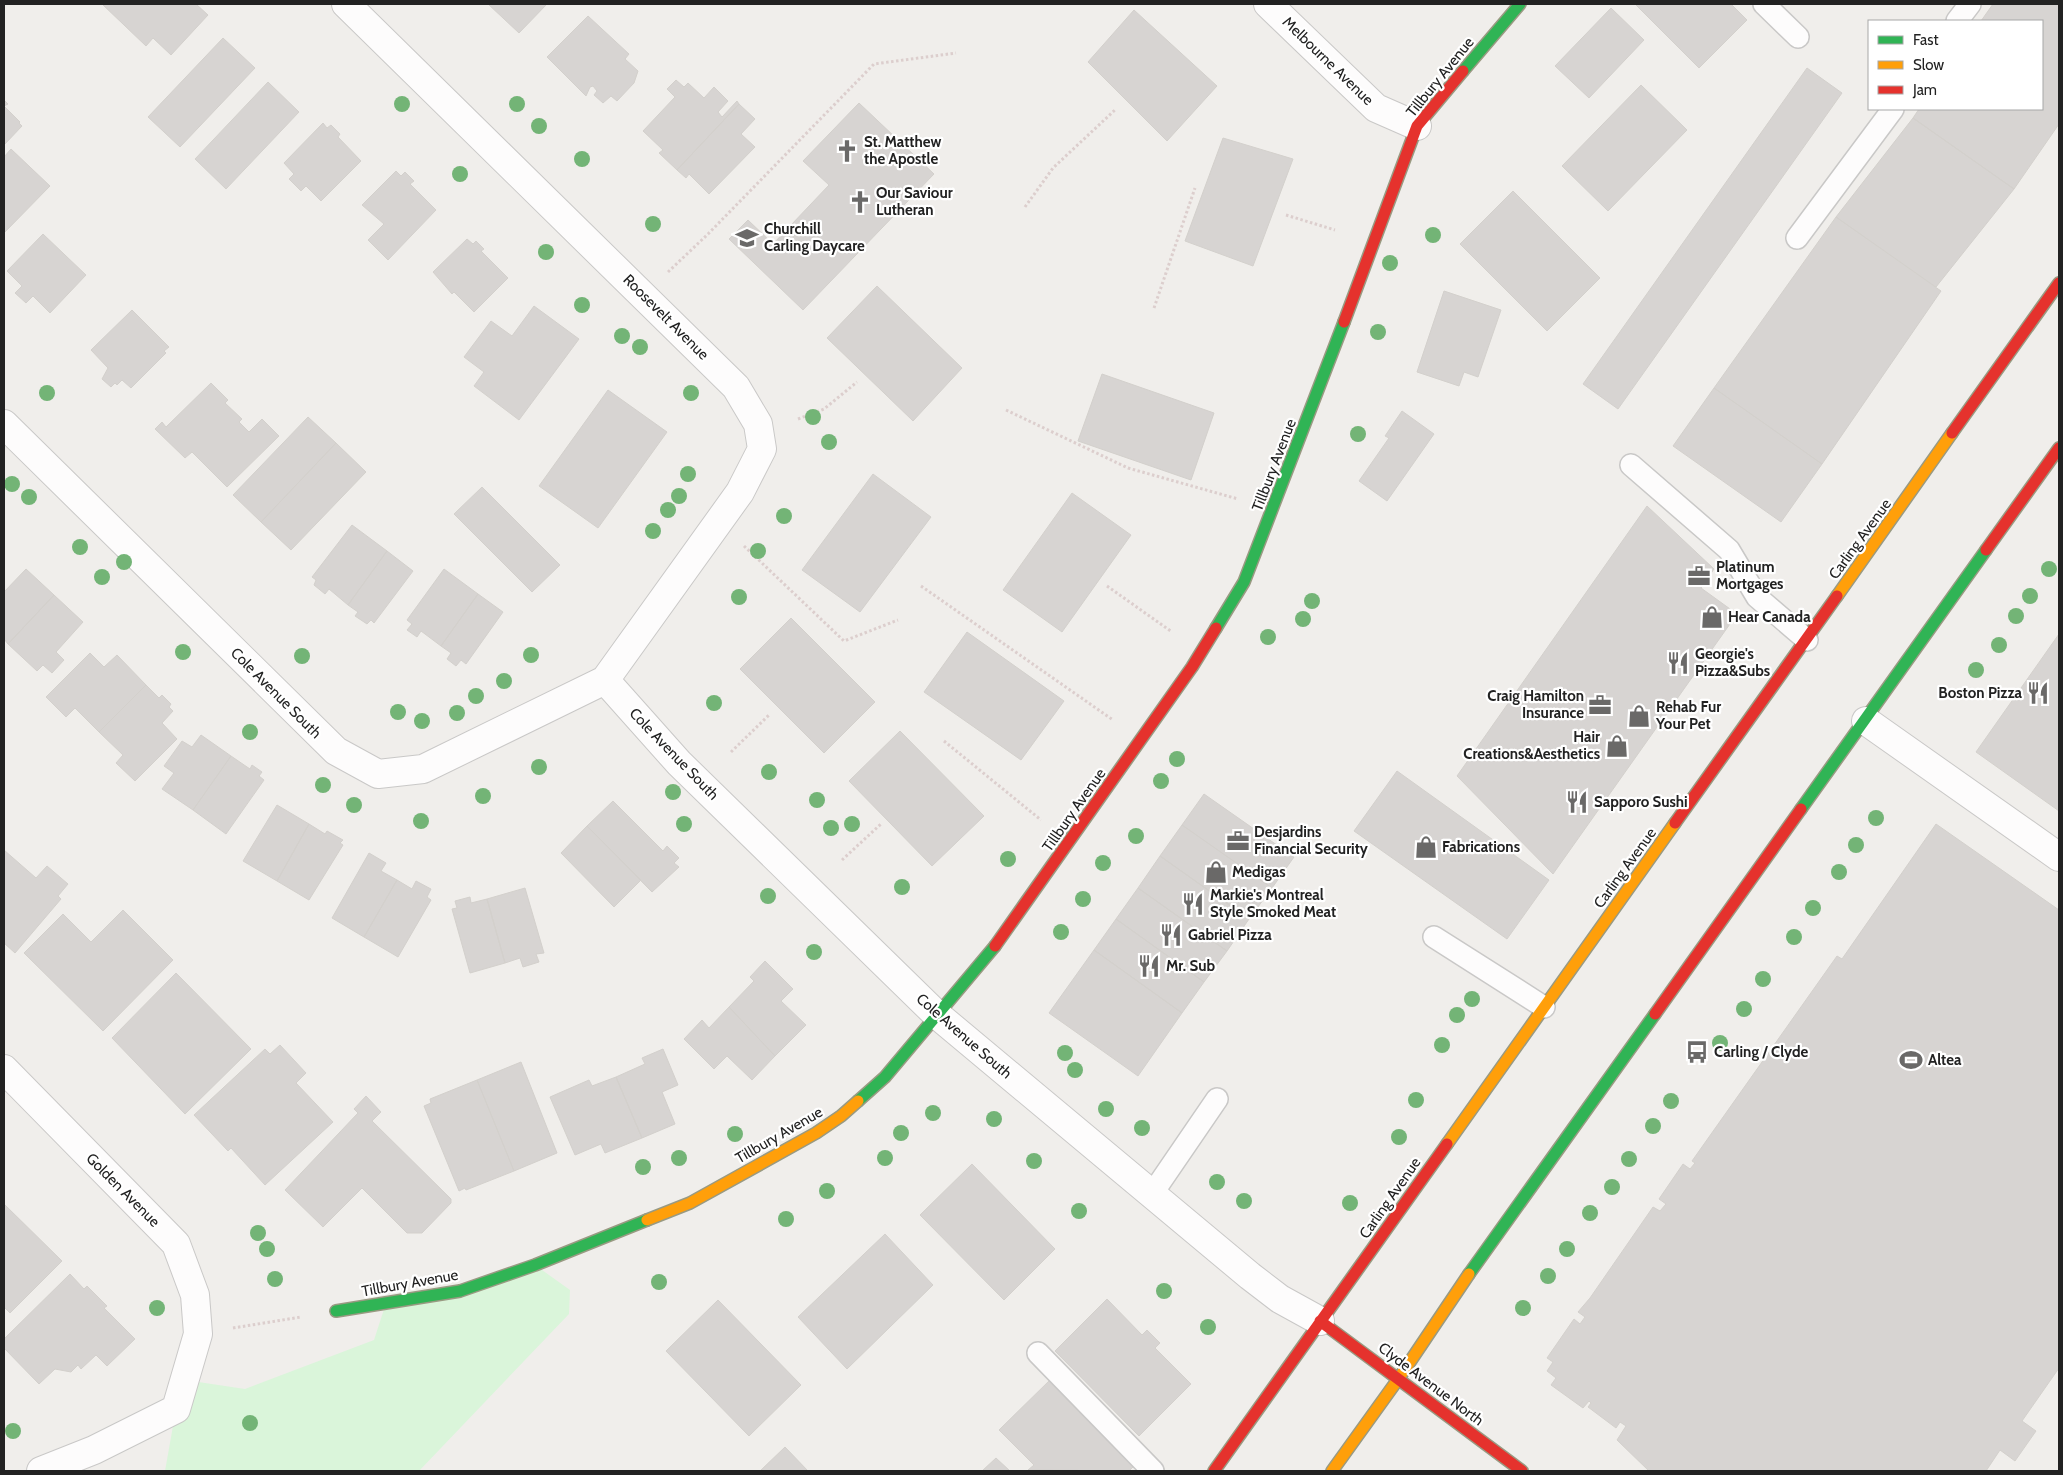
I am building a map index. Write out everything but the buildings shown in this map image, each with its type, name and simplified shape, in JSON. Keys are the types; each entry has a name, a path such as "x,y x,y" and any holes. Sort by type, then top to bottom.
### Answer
{"main road":[{"name":"Tillbury Avenue","path":"336,1311 460,1291 535,1265 690,1202 816,1133 841,1116 885,1077 936,1014 999,942 1192,667 1244,582 1285,479 1417,126 1520,4"},
{"name":"Carling Avenue","path":"1214,1471 1807,640 2059,283"},
{"path":"1332,1471 1399,1378 1448,1304 1866,721 2059,448"},
{"name":"Clyde Avenue North","path":"1320,1321 1522,1471"}],"street":[{"name":"Roosevelt Avenue","path":"346,4 736,387 758,424 762,449 740,492 605,680"},
{"name":"Melbourne Avenue","path":"1268,4 1376,108 1417,126"},
{"name":"Cole Avenue South","path":"4,424 336,751 378,774 422,769 605,680 679,763 936,1014 1280,1299 1320,1321"},
{"path":"1866,721 2059,857"},
{"name":"Golden Avenue","path":"4,1070 176,1244 195,1295 198,1334"},
{"path":"41,1471 94,1450 176,1408 198,1334"}],"lane":[{"path":"1764,4 1798,37"},
{"path":"1958,20 1970,4"},
{"path":"1797,238 1892,110"},
{"path":"1631,465 1730,550 1757,597 1807,640"},
{"path":"1434,937 1544,1007"},
{"path":"1152,1194 1217,1099"},
{"path":"1038,1353 1153,1471"}],"path":[{"path":"688,253 874,64 956,53"},
{"path":"1025,207 1053,168 1116,109"},
{"path":"1154,308 1195,188"},
{"path":"1286,215 1335,230"},
{"path":"798,419 824,409 857,382"},
{"path":"1006,410 1128,468 1246,501"},
{"path":"738,541 844,641 898,620"},
{"path":"921,586 1118,723"},
{"path":"1107,586 1179,636"},
{"path":"731,752 770,714"},
{"path":"944,741 1048,825"},
{"path":"842,860 882,823"},
{"path":"198,1334 336,1311"}],"green space":[{"path":"535,1265 570,1290 569,1314 419,1471 165,1471 176,1409 185,1380 245,1389 374,1340 386,1303"}],"traffic: fast":[{"path":"1463,71 1520,4"},
{"path":"1216,628 1244,582 1344,322"},
{"path":"1801,809 1986,550"},
{"path":"858,1101 885,1077 995,946"},
{"path":"1469,1274 1655,1014"},
{"path":"336,1311 460,1291 535,1265 647,1220"}],"traffic: slow":[{"path":"1837,596 1952,433"},
{"path":"1447,1144 1675,823"},
{"path":"647,1220 690,1203 816,1133 841,1116 858,1101"},
{"path":"1332,1471 1399,1378 1469,1274"}],"traffic: jam":[{"path":"1344,322 1417,126 1463,71"},
{"path":"1952,433 2059,283"},
{"path":"1986,550 2059,448"},
{"path":"1675,823 1837,596"},
{"path":"995,946 1192,667 1216,628"},
{"path":"1655,1014 1801,809"},
{"path":"1214,1471 1447,1144"},
{"path":"1320,1321 1522,1471"}],"place":[{"name":"St. Matthew the Apostle","path":"847,151"},
{"name":"Our Saviour Lutheran","path":"860,202"},
{"name":"Churchill Carling Daycare","path":"747,238"},
{"name":"Platinum Mortgages","path":"1699,576"},
{"name":"Hear Canada","path":"1712,617"},
{"name":"Georgie's Pizza&Subs","path":"1678,663"},
{"name":"Boston Pizza","path":"2038,693"},
{"name":"Craig Hamilton Insurance","path":"1600,705"},
{"name":"Rehab Fur Your Pet","path":"1639,716"},
{"name":"Hair Creations&Aesthetics","path":"1617,746"},
{"name":"Sapporo Sushi","path":"1577,802"},
{"name":"Desjardins Financial Security","path":"1238,841"},
{"name":"Fabrications","path":"1426,847"},
{"name":"Medigas","path":"1216,872"},
{"name":"Markie's Montreal Style Smoked Meat","path":"1193,904"},
{"name":"Gabriel Pizza","path":"1171,935"},
{"name":"Mr. Sub","path":"1149,966"},
{"name":"Carling / Clyde","path":"1697,1052"},
{"name":"Altea","path":"1911,1060"}]}
